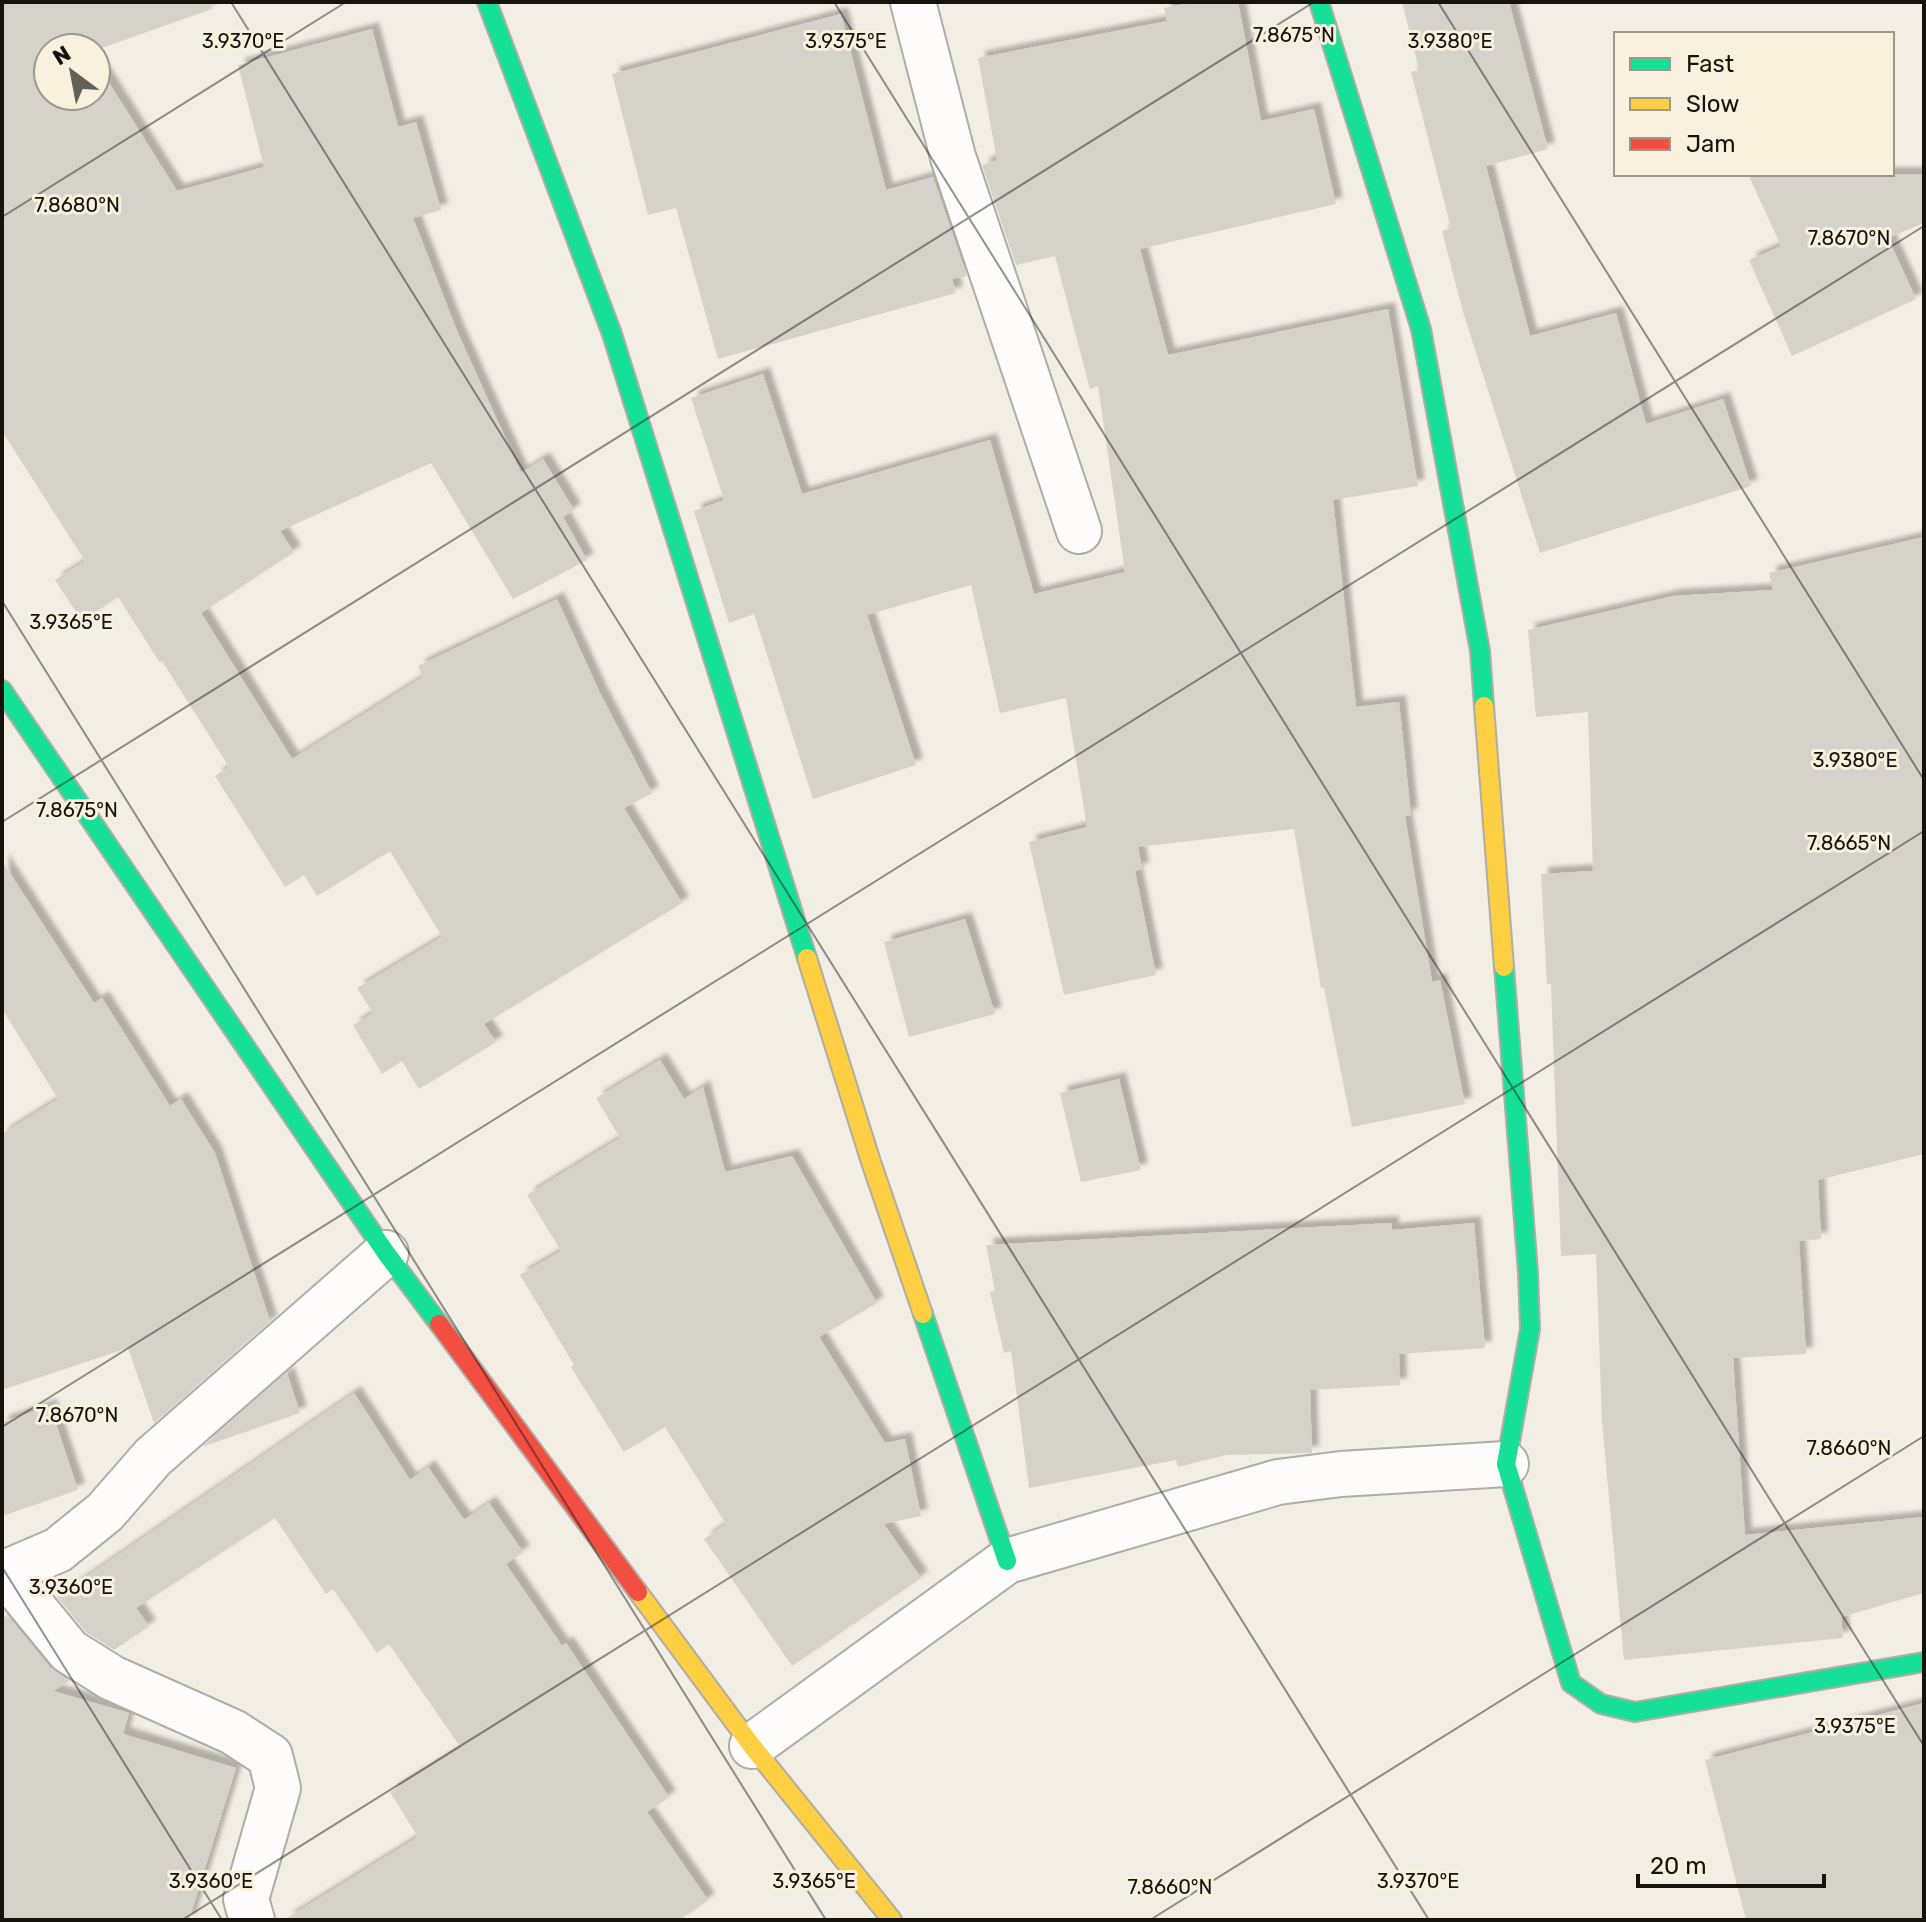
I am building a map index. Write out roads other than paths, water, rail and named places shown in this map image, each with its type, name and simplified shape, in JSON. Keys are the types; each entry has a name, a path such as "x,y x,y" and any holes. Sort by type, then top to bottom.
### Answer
{"street":[{"path":"487,2 612,334 871,1162 1007,1561"},
{"path":"913,2 953,157 1079,531"},
{"path":"1319,2 1421,329 1480,651 1530,1329 1506,1464 1571,1683 1601,1704 1635,1712 1924,1662"},
{"path":"2,690 386,1253 752,1746 892,1920"},
{"path":"252,1920 246,1899 278,1788 270,1756 233,1732 112,1678 69,1651 3,1574 58,1550 105,1512 153,1457 386,1253"},
{"path":"752,1746 1007,1561 1278,1482 1341,1474 1506,1464"}]}
